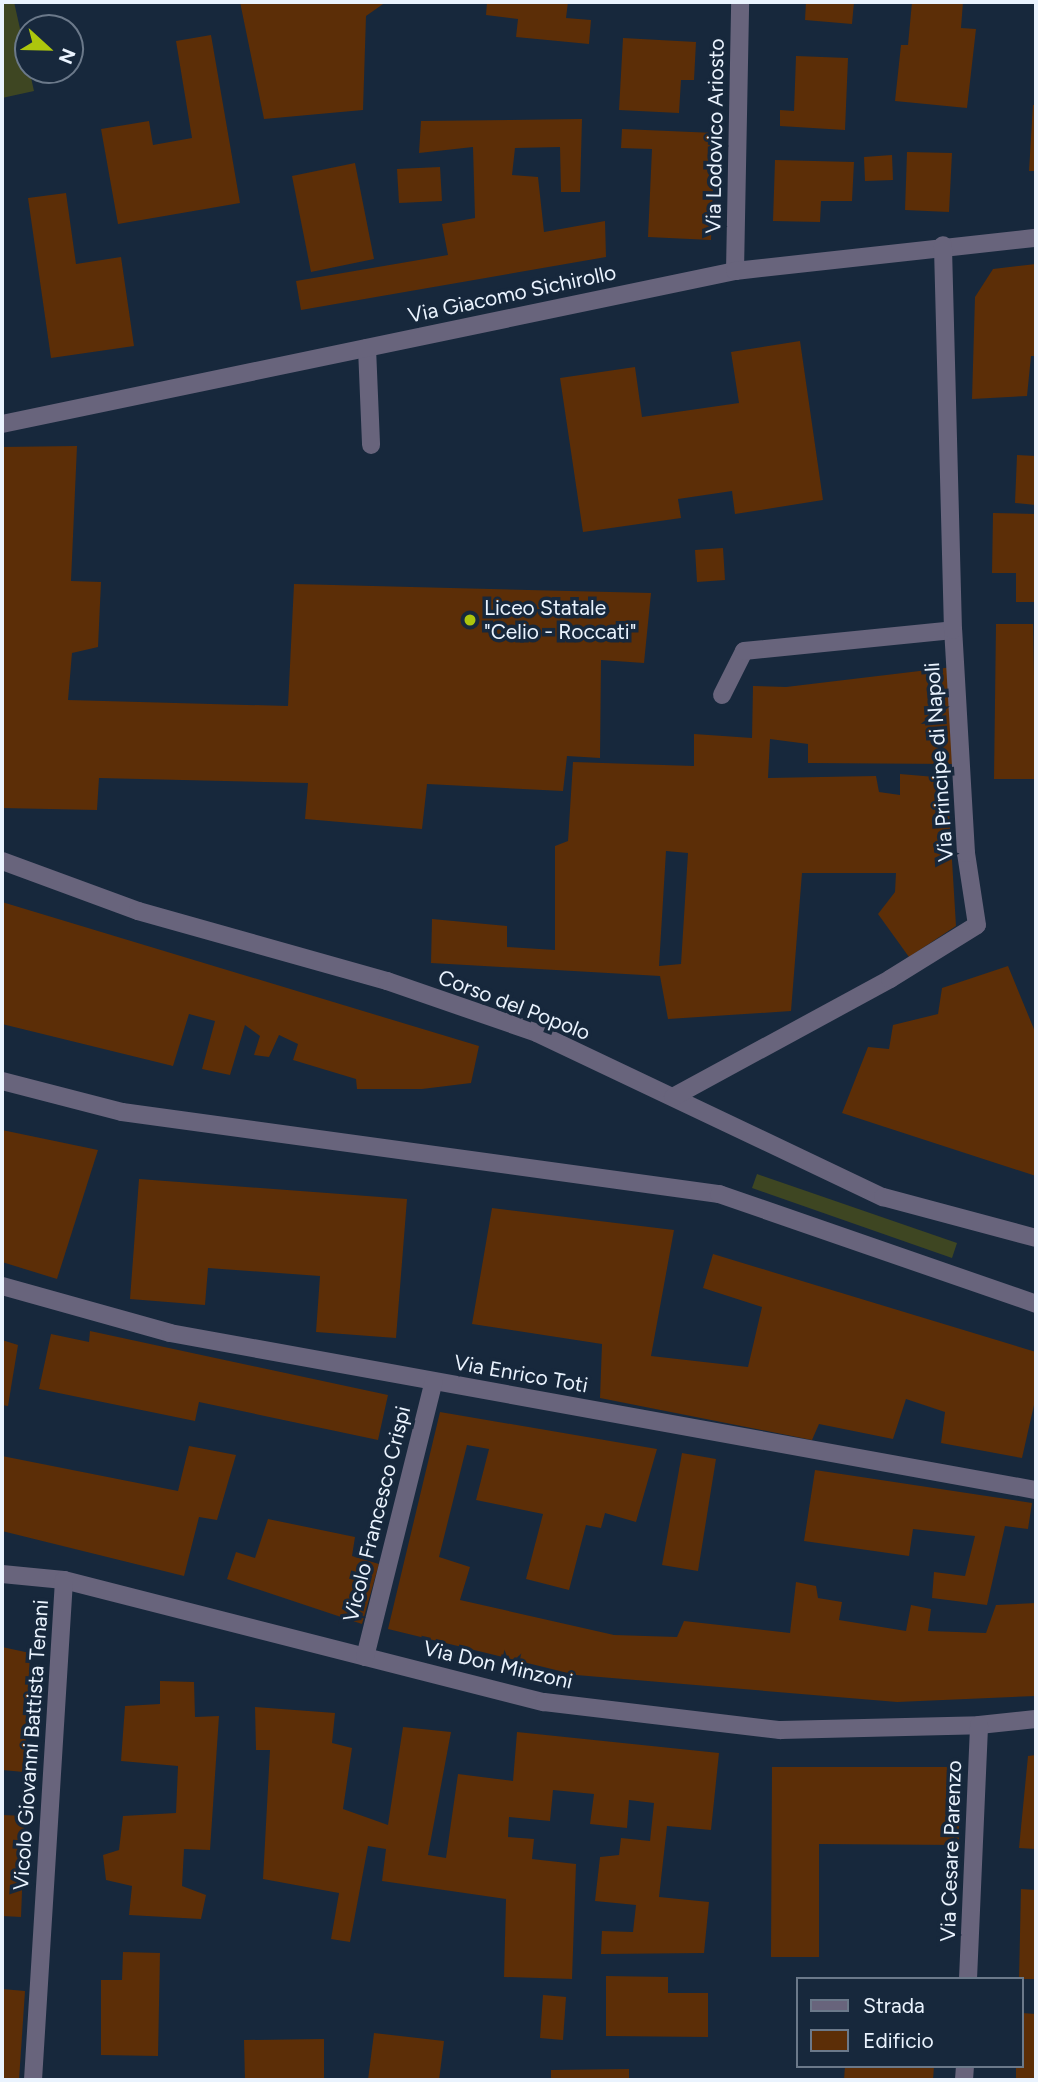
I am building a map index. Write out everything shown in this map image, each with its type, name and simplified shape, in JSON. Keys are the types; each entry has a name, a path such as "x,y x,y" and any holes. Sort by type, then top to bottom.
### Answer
{"street":[{"name":"Via Lodovico Ariosto","path":"735,271 740,2"},
{"name":"Via Giacomo Sichirollo","path":"2,424 735,271 943,246 1036,238"},
{"name":"Via Principe di Napoli","path":"673,1097 890,979 977,925 966,853 953,630 943,246"},
{"path":"368,348 371,445"},
{"path":"722,695 744,651 953,630"},
{"name":"Corso del Popolo","path":"2,861 138,911 387,981 537,1033 883,1197 1036,1238"},
{"path":"2,1081 122,1112 719,1194 1036,1304"},
{"name":"Via Enrico Toti","path":"2,1286 170,1333 1036,1490"},
{"name":"Vicolo Francesco Crispi","path":"365,1657 434,1381"},
{"name":"Via Don Minzoni","path":"2,1574 64,1580 544,1702 767,1729 979,1726 1036,1719"},
{"name":"Vicolo Giovanni Battista Tenani","path":"33,2080 64,1580"},
{"name":"Via Cesare Parenzo","path":"968,1977 979,1726"}],"green space":[{"path":"2,2 14,2 17,14 14,14 14,84 32,84 34,91 2,98"},
{"path":"757,1174 957,1243 952,1258 752,1188"}],"building":[{"path":"240,2 386,2 366,16 363,110 264,119"},
{"path":"487,2 568,2 566,18 591,20 589,44 516,37 518,19 486,15"},
{"path":"806,2 854,2 852,24 805,20"},
{"path":"912,2 963,2 961,28 976,29 967,108 895,101 901,45 908,45"},
{"path":"211,35 240,203 118,224 101,129 149,121 153,145 192,138 176,41"},
{"path":"623,38 696,42 694,80 681,80 679,113 619,110"},
{"path":"796,56 848,58 845,130 780,126 780,110 794,111"},
{"path":"1033,105 1036,105 1036,171 1029,171"},
{"path":"582,119 580,192 561,192 560,147 515,148 512,175 538,177 544,232 605,221 606,257 301,310 296,281 448,255 442,224 475,218 473,147 419,153 421,121"},
{"path":"622,129 715,133 711,240 648,237 652,149 621,148"},
{"path":"907,152 952,153 949,212 905,210"},
{"path":"892,155 893,180 865,181 864,157"},
{"path":"775,160 854,162 852,201 821,201 820,222 773,221"},
{"path":"355,163 374,259 311,272 292,176"},
{"path":"440,167 442,201 399,203 397,169"},
{"path":"66,193 76,264 121,257 134,346 51,358 28,198"},
{"path":"1036,264 1036,356 1031,356 1027,396 972,399 975,297 993,269"},
{"path":"800,341 823,500 735,514 732,491 678,499 681,518 583,532 560,378 635,367 642,417 739,403 731,352"},
{"name":"Liceo Statale \"Celio - Roccati\"","path":"77,446 71,581 101,582 98,647 72,653 68,700 288,706 294,584 651,593 644,663 601,660 600,758 567,756 563,791 427,784 422,829 305,819 308,783 99,778 97,810 2,808 2,447"},
{"path":"1017,455 1036,456 1036,505 1015,503"},
{"path":"993,513 1036,514 1036,602 1016,602 1016,573 992,573"},
{"path":"723,548 725,580 697,582 695,550"},
{"path":"996,624 1033,624 1036,779 994,779"},
{"path":"953,667 955,764 808,763 808,744 770,739 768,778 876,776 879,792 900,795 900,774 947,778 956,926 909,957 878,914 895,892 896,873 802,873 791,1011 668,1019 660,976 431,963 432,919 507,926 507,947 555,950 555,846 568,841 573,762 694,766 694,734 752,738 753,686 786,687","holes":["666,851 688,853 681,964 659,966"]},
{"path":"2,902 479,1046 471,1083 422,1089 357,1089 356,1079 293,1060 298,1044 279,1035 269,1057 254,1055 260,1036 245,1025 230,1075 202,1069 215,1021 189,1014 173,1066 2,1024"},
{"path":"1008,966 1036,1034 1036,1176 842,1113 868,1047 889,1049 893,1025 938,1014 942,988"},
{"path":"2,1130 98,1150 57,1279 2,1262"},
{"path":"139,1179 407,1199 396,1338 316,1332 320,1276 208,1268 205,1305 130,1299"},
{"path":"492,1208 674,1230 651,1356 748,1367 762,1307 703,1288 713,1254 1036,1352 1036,1396 1022,1458 941,1443 945,1412 906,1399 893,1439 819,1424 812,1440 600,1398 602,1344 472,1324"},
{"path":"90,1331 388,1395 378,1440 199,1402 195,1421 39,1389 51,1334 89,1342"},
{"path":"2,1340 18,1345 8,1406 2,1405"},
{"path":"440,1412 657,1449 636,1522 605,1513 601,1528 586,1525 569,1590 526,1579 543,1514 476,1500 489,1449 467,1445 439,1557 470,1567 460,1600 614,1635 677,1637 684,1621 790,1633 796,1582 816,1586 818,1598 842,1602 839,1620 906,1631 911,1605 931,1609 928,1631 986,1633 996,1605 1036,1603 1036,1696 897,1702 576,1675 388,1629"},
{"path":"189,1446 236,1455 217,1520 199,1517 184,1576 2,1531 2,1456 178,1491"},
{"path":"682,1453 716,1459 698,1571 662,1565"},
{"path":"815,1470 1032,1503 1028,1529 1005,1526 987,1605 932,1598 934,1572 965,1576 975,1536 913,1529 909,1556 804,1541"},
{"path":"268,1519 355,1537 352,1556 379,1564 362,1624 227,1579 236,1552 255,1558"},
{"path":"2,1647 30,1653 24,1772 2,1770"},
{"path":"160,1681 194,1682 195,1717 219,1716 210,1850 184,1849 182,1886 206,1895 201,1919 129,1915 132,1886 106,1880 103,1855 119,1850 123,1816 176,1813 178,1766 121,1761 125,1706 160,1704"},
{"path":"255,1707 335,1713 332,1743 352,1748 343,1809 388,1825 403,1727 451,1732 428,1855 446,1858 458,1774 513,1781 517,1732 719,1753 711,1830 667,1826 659,1897 709,1902 704,1953 601,1954 602,1931 633,1932 636,1905 595,1901 600,1857 619,1855 621,1838 650,1841 654,1803 629,1800 627,1828 590,1824 594,1794 553,1790 550,1821 509,1817 508,1837 534,1839 532,1859 576,1864 572,1979 504,1977 506,1899 382,1881 386,1849 368,1846 350,1942 331,1939 339,1893 263,1879 270,1750 256,1750"},
{"path":"1036,1755 1036,1849 1019,1848 1028,1756"},
{"path":"772,1767 959,1767 959,1845 819,1844 819,1957 771,1957"},
{"path":"2,1815 25,1816 21,1917 2,1916"},
{"path":"1021,1889 1036,1890 1036,1979 1019,1977"},
{"path":"123,1952 160,1953 158,2056 101,2055 101,1980 122,1980"},
{"path":"606,1976 668,1977 668,1993 708,1993 708,2037 606,2036"},
{"path":"2,1989 25,1991 19,2080 2,2080"},
{"path":"543,1995 566,1997 563,2040 540,2038"},
{"path":"1024,2013 1036,2014 1036,2080 1016,2080 1016,2068 1024,2068"},
{"path":"374,2033 444,2041 439,2080 368,2080"},
{"path":"324,2039 324,2080 245,2080 244,2040"},
{"path":"845,2068 934,2068 933,2080 844,2080"},
{"path":"629,2069 629,2080 551,2080 551,2070"}],"place":[{"name":"Liceo Statale \"Celio - Roccati\"","path":"470,620"}]}
